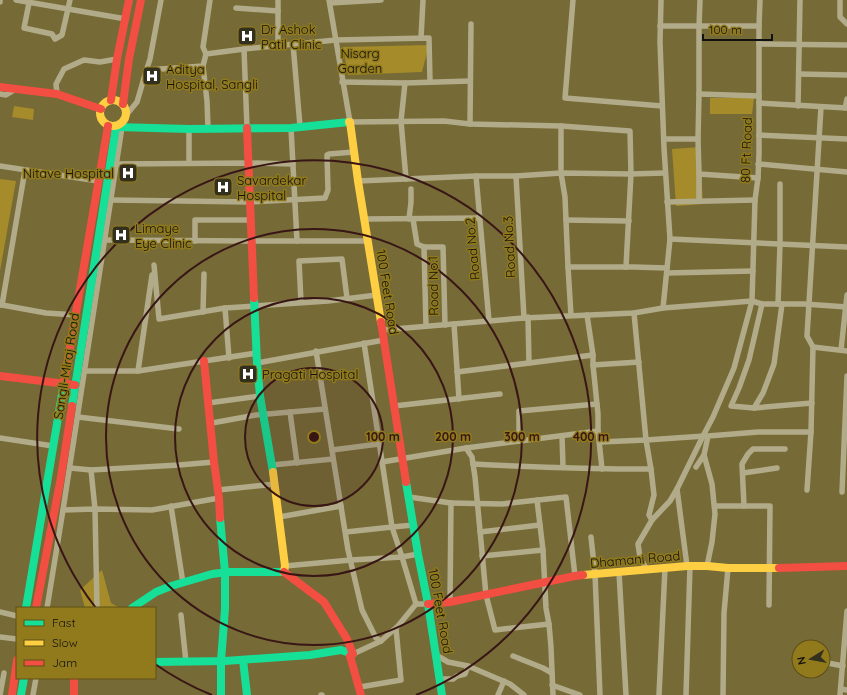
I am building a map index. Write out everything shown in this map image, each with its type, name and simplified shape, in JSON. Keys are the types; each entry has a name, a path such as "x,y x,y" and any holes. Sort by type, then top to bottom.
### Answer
{"main road":[{"path":"111,100 129,0"},
{"path":"123,104 129,58 141,0"},
{"path":"0,87 57,94 101,109"},
{"path":"120,127 126,118 126,110 123,104 117,100 111,100 105,103 101,109 100,115 101,120 104,123 112,127 247,128 295,127 350,122"},
{"name":"100 Feet Road","path":"350,122 394,406 442,695"},
{"name":"Sangli-Miraj Road","path":"26,607 108,126"},
{"name":"Sangli-Miraj Road","path":"36,607 61,477 75,385 120,127"},
{"path":"247,128 256,353 260,396 275,484 284,569"},
{"path":"204,361 218,494 224,572 225,609 221,661 221,695"},
{"path":"0,376 75,385"},
{"name":"Dhamani Road","path":"428,604 450,602 575,576 595,574 689,566 728,568 847,566"},
{"path":"133,607 156,592 212,574 284,569 324,602 347,639 353,654"},
{"path":"156,662 243,660 304,655 341,650 353,654"},
{"path":"353,654 350,656 360,691"},
{"path":"243,660 247,695"},
{"path":"12,695 16,667"},
{"path":"21,695 24,679"},
{"path":"74,679 74,695"}],"street":[{"path":"16,0 126,19"},
{"path":"29,3 24,28 52,34 55,39 62,35 70,0"},
{"path":"127,114 137,102 147,70 161,0"},
{"path":"208,128 203,66 206,54 203,47 210,0"},
{"path":"278,0 278,45"},
{"path":"381,0 330,2 342,82 350,122 444,121 470,124 561,126 630,131 631,174 626,267"},
{"path":"421,38 423,0"},
{"path":"573,0 565,98 662,106"},
{"path":"661,0 660,26 662,106 670,239 663,308"},
{"path":"699,200 698,139 700,0"},
{"name":"80 Ft Road","path":"705,436 734,368 752,301 755,200 758,178 760,0"},
{"path":"798,106 800,0"},
{"path":"840,0 840,17 847,24"},
{"path":"236,8 278,11"},
{"path":"470,124 471,24"},
{"path":"660,26 759,26"},
{"path":"206,54 278,45 336,40 429,38 430,81"},
{"path":"293,44 295,127 293,164 296,241"},
{"path":"759,44 847,45"},
{"path":"244,49 247,128"},
{"path":"57,94 56,84 64,69 84,60 100,62 118,59"},
{"path":"147,70 203,66"},
{"path":"799,74 847,75"},
{"path":"342,82 405,83 430,81 470,81"},
{"path":"405,83 401,121 406,178"},
{"path":"0,84 16,88"},
{"path":"0,94 6,95 16,88"},
{"path":"699,94 759,96"},
{"path":"759,104 846,108 847,99"},
{"path":"806,490 811,432 813,347 807,336 821,107"},
{"path":"561,126 561,173 565,197 572,315"},
{"path":"47,607 117,164 120,127"},
{"path":"189,128 189,163"},
{"path":"759,135 847,139"},
{"path":"664,139 698,139"},
{"path":"111,200 250,202 325,198 328,190 327,155 354,152"},
{"path":"117,164 293,164"},
{"path":"758,164 847,172"},
{"path":"0,166 98,181"},
{"path":"25,170 1,305 46,313 76,314"},
{"path":"358,181 406,178 516,176 561,173 665,173"},
{"path":"699,174 758,178"},
{"name":"Road No.2","path":"476,176 489,321"},
{"name":"Road No.3","path":"516,176 529,363"},
{"path":"754,408 763,392 774,364 780,304 780,184"},
{"path":"411,189 411,219 417,244 424,247 426,326"},
{"path":"667,202 699,200 755,200"},
{"path":"365,220 480,218"},
{"path":"194,241 195,220 251,220"},
{"path":"566,220 629,221"},
{"path":"670,239 847,247"},
{"path":"105,240 368,241"},
{"name":"Road No.1","path":"424,247 444,247 445,325"},
{"path":"301,302 299,261 342,259 346,298"},
{"path":"138,371 154,265 159,319 225,308 328,301 377,294"},
{"path":"568,267 626,267 667,270 753,271"},
{"path":"203,312 204,274"},
{"path":"813,347 844,350 847,295"},
{"path":"382,330 526,317 634,313 663,308 752,301 762,304 810,304 847,307"},
{"path":"762,304 749,360 739,388 730,406 754,408 812,403"},
{"path":"225,308 229,358"},
{"path":"634,313 646,440 654,495 649,514 652,520"},
{"path":"587,315 593,355 602,469"},
{"path":"454,324 459,399"},
{"path":"257,363 316,351 384,340"},
{"path":"364,343 392,526 416,604"},
{"path":"316,351 341,506 362,610 376,638 381,641"},
{"path":"85,371 138,371 256,353"},
{"path":"457,372 593,355"},
{"path":"593,365 639,362"},
{"path":"842,492 847,376"},
{"path":"394,406 500,394"},
{"path":"208,403 260,396"},
{"path":"519,441 519,411 597,404"},
{"path":"212,423 256,415 325,409"},
{"path":"290,412 297,462"},
{"path":"78,417 179,429"},
{"path":"382,462 466,448 598,431"},
{"path":"600,442 758,432 811,432"},
{"path":"562,436 564,467"},
{"path":"705,436 704,455 712,484 715,506 712,542 707,566"},
{"path":"647,570 640,557 638,544 652,520 670,501 705,436"},
{"path":"0,438 53,446"},
{"path":"332,450 379,444"},
{"path":"466,448 472,457 486,595 495,630 549,624"},
{"path":"744,506 742,464 748,454 752,449 785,449"},
{"path":"696,468 704,455"},
{"path":"272,465 333,459"},
{"path":"70,468 90,470 214,462"},
{"path":"473,464 521,467 651,469"},
{"path":"743,473 777,468"},
{"path":"90,470 95,509 97,607"},
{"path":"63,510 152,510 218,494 275,484"},
{"path":"677,489 689,566 686,695"},
{"path":"409,497 451,503 477,504 502,504 566,497 575,576"},
{"path":"537,500 543,550 553,694"},
{"path":"450,602 451,503"},
{"path":"171,506 183,583"},
{"path":"279,517 341,506"},
{"path":"715,506 770,506 769,605"},
{"path":"346,532 392,526 414,525"},
{"path":"480,532 540,525"},
{"path":"591,537 595,574 600,695"},
{"path":"482,556 543,550"},
{"path":"284,569 351,560 402,557 418,554"},
{"path":"659,695 665,568"},
{"path":"723,695 724,613 728,568"},
{"path":"619,572 626,695"},
{"path":"416,604 428,604"},
{"path":"353,654 381,641 396,629 416,604"},
{"path":"847,610 846,640 840,692 847,690"},
{"path":"0,612 16,616"},
{"path":"181,615 186,662"},
{"path":"360,691 401,680 396,629"},
{"path":"0,637 16,639"},
{"path":"436,655 448,662 468,666 504,681 524,695"},
{"path":"513,656 552,673"},
{"path":"831,664 843,666"},
{"path":"440,679 453,679 457,676 465,674 468,666"},
{"path":"0,695 2,673 15,674"},
{"path":"34,695 36,679"},
{"path":"498,695 504,681"},
{"path":"552,685 580,695"}],"green space":[{"name":"Nisarg Garden","path":"429,45 422,72 348,75 343,47"},
{"path":"710,98 754,98 752,114 710,114"},
{"path":"14,106 34,109 33,120 12,117"},
{"path":"700,147 703,204 676,206 672,149"},
{"path":"0,179 16,181 0,271"},
{"path":"102,570 111,603 118,607 85,607 80,590"}],"traffic: fast":[{"path":"116,127 189,129 291,128 349,122"},
{"path":"72,406 116,127"},
{"path":"254,298 260,396 273,472"},
{"path":"26,607 63,388"},
{"path":"406,482 428,604 442,695"},
{"path":"220,518 225,572 225,609 221,661 221,695"},
{"path":"134,607 156,592 212,574 228,572 284,572"},
{"path":"156,662 225,661 310,655 341,650 353,654"},
{"path":"243,660 247,695"},
{"path":"21,695 24,679"}],"traffic: slow":[{"path":"113,100 123,103 126,113 123,123 113,126 103,123 100,113 103,103 113,100"},
{"path":"349,122 381,322"},
{"path":"273,472 285,566 284,572"},
{"path":"583,575 687,566 779,568"}],"traffic: jam":[{"path":"111,100 117,59 129,0"},
{"path":"123,104 129,59 141,0"},
{"path":"0,87 57,94 101,109"},
{"path":"63,388 108,126"},
{"path":"247,128 254,298"},
{"path":"381,322 406,482"},
{"path":"204,361 220,518"},
{"path":"0,376 75,385"},
{"path":"36,607 61,477 72,406"},
{"path":"779,568 847,566"},
{"path":"284,572 324,602 347,639 353,654 350,656 361,695"},
{"path":"428,604 450,602 583,575"},
{"path":"12,695 16,667"},
{"path":"74,679 74,695"}],"place":[{"name":"Dr Ashok Patil Clinic","path":"247,36"},
{"name":"Aditya Hospital, Sangli","path":"152,76"},
{"name":"Nitave Hospital","path":"128,173"},
{"name":"Savardekar Hospital","path":"223,187"},
{"name":"Limaye Eye Clinic","path":"121,235"},
{"name":"Pragati Hospital","path":"248,374"}]}
